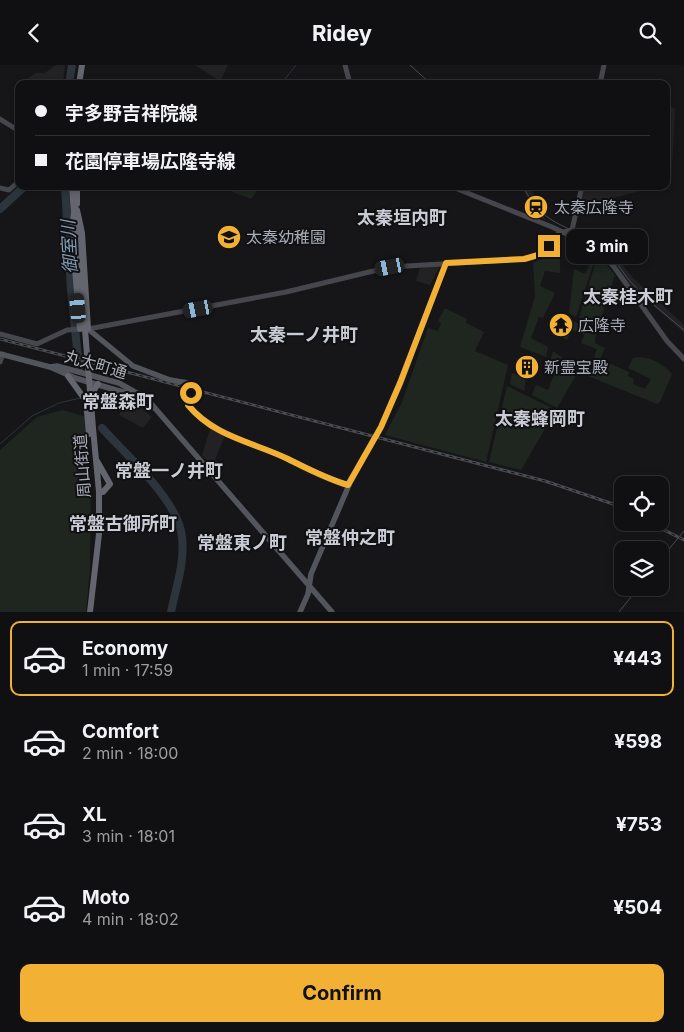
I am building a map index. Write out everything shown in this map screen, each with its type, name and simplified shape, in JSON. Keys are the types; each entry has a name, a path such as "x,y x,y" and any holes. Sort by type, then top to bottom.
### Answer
{"highway":[{"path":"78,80 80,65"},
{"name":"周山街道","path":"72,190 99,492 99,534 90,612"},
{"name":"周山街道","path":"75,210 77,190"},
{"path":"75,210 83,245 88,329"},
{"path":"75,210 72,232 79,329"},
{"path":"68,376 81,392 87,406 94,477 99,492 103,492 110,484 96,457"},
{"path":"87,406 89,397 98,384"}],"main road":[{"path":"344,65 349,80"},
{"path":"601,80 604,65"},
{"path":"0,119 15,128"},
{"path":"0,188 9,190 15,185"},
{"path":"460,190 592,245 602,253 667,341 684,359"},
{"path":"0,334 37,344 71,330 88,329 286,292 390,267 527,259 538,255 559,233 572,230 581,190"},
{"path":"300,612 308,594 308,584 348,485 381,427 446,263"},
{"path":"88,329 133,366 170,380 188,383 192,391 187,403 196,413 219,431 287,459 314,473 348,485"},
{"path":"0,363 1,354"},
{"name":"丸太町通","path":"1,354 50,367 63,368 108,379 141,395 332,612"},
{"name":"丸太町通","path":"50,367 68,376 126,393 155,411"},
{"path":"63,368 80,376 95,380 98,384 108,379"}],"shaded area":[{"path":"56,65 65,65 63,80 26,80 35,73 45,73"},
{"path":"195,65 228,65 220,80"},
{"path":"670,106 675,109 670,184"},
{"path":"227,190 257,190 251,199"},
{"path":"523,190 531,190 548,213 544,217 546,222 534,210"},
{"path":"583,190 645,190 580,206"},
{"path":"560,241 560,273 545,271 540,286 555,293 543,318 539,317 531,338 548,347 546,357 520,347 535,296 533,263 546,257"},
{"path":"576,242 588,248 596,256 576,317 569,313 574,269 585,274 591,261 581,256 578,259 568,252 568,250 572,250"},
{"path":"600,242 612,251 633,278 684,325 684,333 628,283 597,246"},
{"path":"598,254 615,275 599,325 579,318"},
{"path":"440,266 430,285 416,281 420,267"},
{"path":"445,308 467,319 466,323 484,332 475,351 508,365 486,462 385,435 402,402 428,328 438,331 441,323 438,321"},
{"path":"565,318 596,331 595,343 605,348 600,359 629,372 628,376 634,379 633,384 645,389 651,379 628,368 633,358 649,359 659,363 668,370 672,374 660,402 657,404 578,372 557,408 532,395 536,385 548,390 554,375 548,370 553,351 568,361 592,369 600,360 594,357 597,349 581,343 584,335 572,330 567,340 559,336"},
{"path":"512,373 526,378 524,391 510,384"},
{"path":"507,386 556,410 521,470 489,462"},
{"path":"126,401 132,401 152,417 143,428 119,415"},
{"path":"63,410 86,417 91,477 90,569 86,612 0,612 0,450 37,417"},
{"path":"210,429 225,435 215,460 223,464 217,472 202,455"}],"waterway":[{"name":"御室川","path":"70,80 72,65"},
{"path":"284,80 296,65"},
{"path":"0,209 21,190"},
{"name":"御室川","path":"65,190 71,290 79,368"},
{"path":"0,444 32,416 59,403 80,398"},
{"name":"御室川","path":"102,428 150,479 172,509 179,523 183,547 180,575 171,612"}],"tram line":[{"path":"410,65 427,80"},
{"path":"525,190 541,212 561,225 583,235 606,251 642,294 684,330"},
{"path":"669,549 684,531"},
{"path":"619,612 632,596"}],"railway":[{"path":"0,339 545,481 614,504"},
{"path":"666,531 684,540"}],"place":[{"name":"太秦広隆寺","path":"536,207"},
{"name":"太秦幼稚園","path":"229,237"},
{"name":"広隆寺","path":"561,325"},
{"name":"新霊宝殿","path":"527,367"}],"district":[{"name":"太秦垣内町","path":"402,217"},
{"name":"太秦桂木町","path":"628,296"},
{"name":"太秦一ノ井町","path":"304,334"},
{"name":"常盤森町","path":"118,401"},
{"name":"太秦蜂岡町","path":"540,418"},
{"name":"常盤一ノ井町","path":"169,470"},
{"name":"常盤古御所町","path":"123,523"},
{"name":"常盤仲之町","path":"350,537"},
{"name":"常盤東ノ町","path":"242,542"}],"route":[{"path":"191,393 188,405 213,428 287,459 314,473 348,485 354,471 381,427 446,263 524,259 538,255 549,246"}]}
